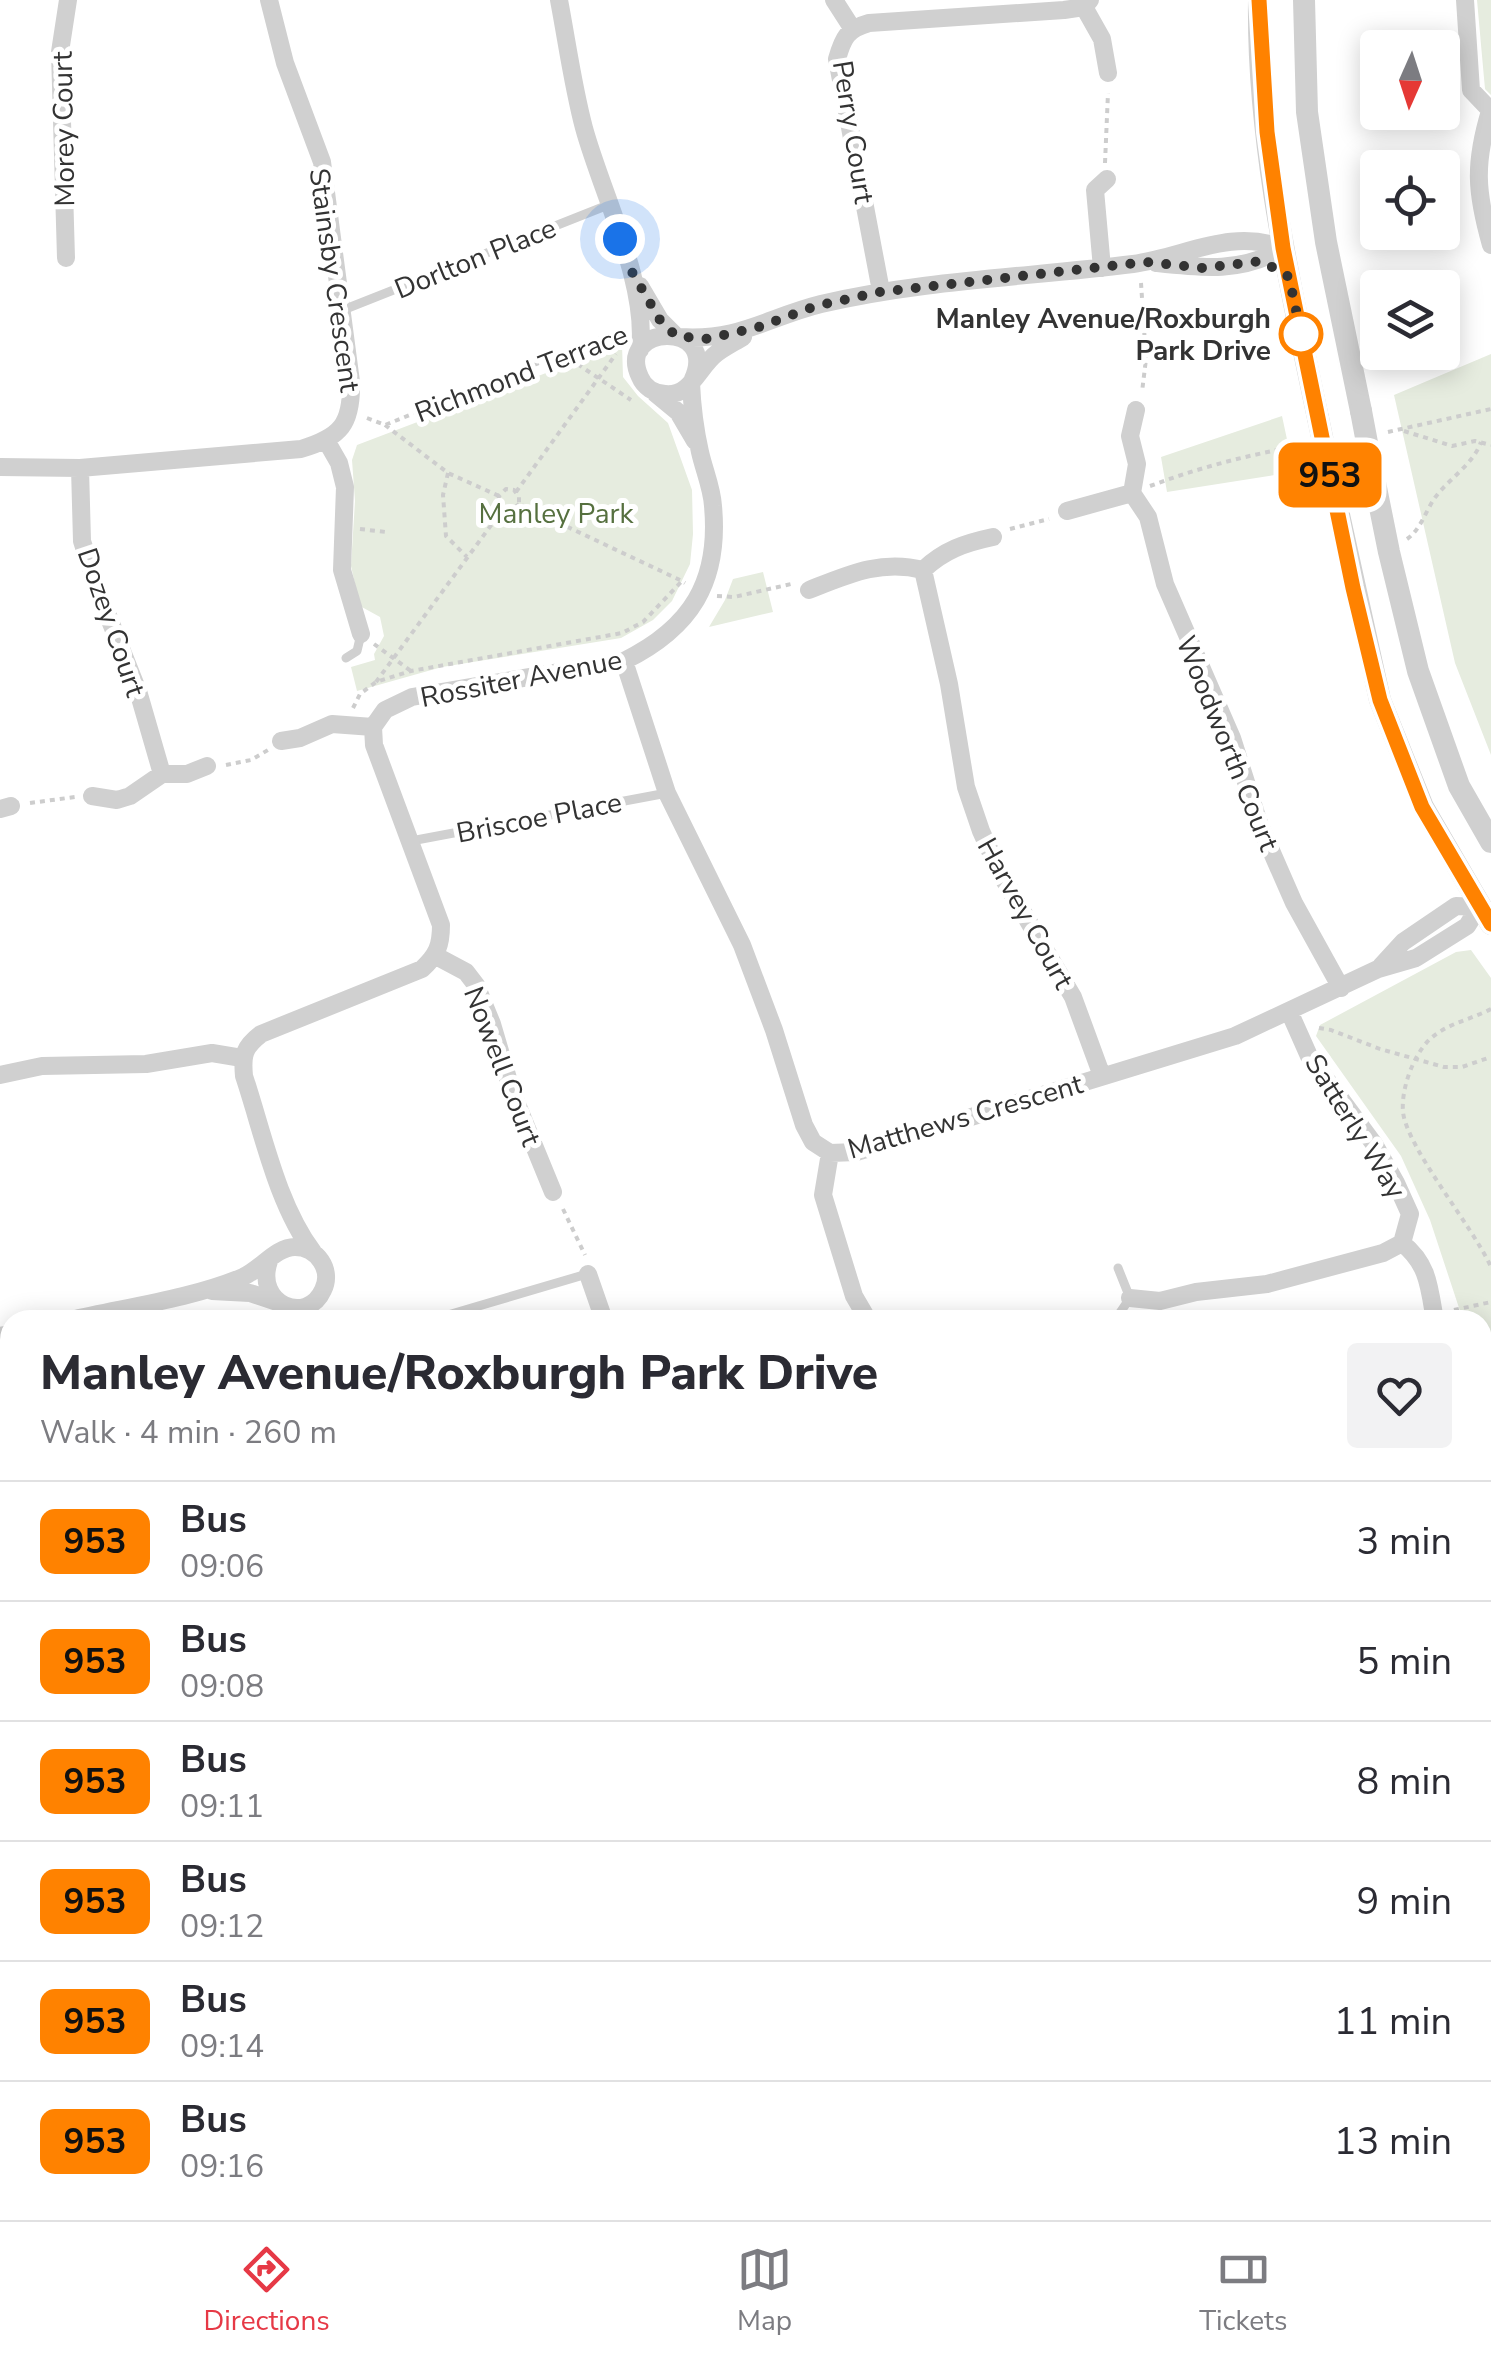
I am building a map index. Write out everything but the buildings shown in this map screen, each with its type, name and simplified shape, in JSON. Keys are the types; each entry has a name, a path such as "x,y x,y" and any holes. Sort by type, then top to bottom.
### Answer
{"street":[{"name":"Morey Court","path":"66,258 60,52 68,0"},
{"name":"Stainsby Crescent","path":"269,0 285,63 322,162 342,310 352,405 344,426 327,442"},
{"name":"Stainsby Crescent","path":"278,27 283,0"},
{"path":"559,0 583,124 632,272 643,329 628,347"},
{"path":"834,0 852,28"},
{"path":"1259,0 1267,132 1283,248 1380,700 1422,807 1464,880 1479,915"},
{"path":"1304,0 1307,112 1326,242 1387,543 1418,671 1459,786 1491,842"},
{"path":"1465,0 1471,90 1490,111 1476,171 1478,203 1491,245"},
{"name":"Perry Court","path":"880,292 837,59 843,39 852,28 869,23 1087,3 1102,39 1108,73"},
{"path":"1102,268 1095,190 1107,178"},
{"path":"1259,239 1278,217"},
{"path":"628,347 656,336 705,339 756,328 816,306 880,292 1102,268 1199,247 1259,239 1283,248"},
{"path":"1142,262 1203,268 1262,261 1283,248 1326,242"},
{"path":"1262,261 1289,277"},
{"path":"632,272 660,320 695,352 698,362 692,381"},
{"path":"628,347 648,399 678,393 714,354 756,328"},
{"name":"Rossiter Avenue","path":"373,727 385,710 412,697 624,662 654,647 683,622 702,590 714,554 713,503 700,450 692,381"},
{"name":"Rossiter Avenue","path":"648,399 678,412 700,450"},
{"name":"Woodworth Court","path":"1136,410 1130,436 1137,464 1132,493 1148,517 1165,584 1226,722 1259,824 1294,903 1341,988"},
{"path":"0,467 80,468 302,449 327,442 345,487 342,570 361,634"},
{"name":"Dozey Court","path":"80,468 82,541 138,692 162,774"},
{"path":"1067,511 1132,493"},
{"path":"809,590 858,570 879,566 901,564 922,570 940,554 994,537"},
{"name":"Harvey Court","path":"922,570 966,787 981,831 1000,873 1073,997 1102,1076"},
{"name":"Matthews Crescent","path":"624,662 667,793 742,945 804,1124 813,1142 830,1153 857,1152 1234,1036 1378,969 1416,958 1479,915"},
{"path":"281,741 300,738 332,724 373,727 374,745 412,841 440,924 441,941 436,956 422,968 261,1034 246,1045 242,1058 244,1076 283,1199 295,1228 325,1269 326,1279 313,1310"},
{"path":"92,796 118,800 162,774 187,774 206,766"},
{"name":"Nowell Court","path":"436,956 466,972 476,985 512,1092 553,1192"},
{"name":"Satterly Way","path":"1289,1011 1309,1056 1374,1144 1396,1184 1410,1214 1402,1243"},
{"path":"0,1076 42,1066 146,1064 212,1053 242,1058"},
{"path":"830,1153 823,1195 854,1296 862,1310"},
{"path":"283,1199 281,1230 265,1274 266,1284 283,1309"},
{"path":"1130,1298 1160,1300 1267,1284 1383,1253 1402,1243 1418,1256 1428,1275 1433,1310"},
{"path":"113,1310 244,1276 286,1248 297,1246 313,1252"},
{"path":"588,1274 601,1310"},
{"path":"196,1290 250,1293 283,1309 304,1307 321,1295"}],"lane":[{"name":"Dorlton Place","path":"342,310 608,205"},
{"path":"346,658 358,651 361,634"},
{"name":"Briscoe Place","path":"412,841 667,793"},
{"path":"1118,1268 1130,1298 1122,1310"},
{"path":"465,1310 588,1274"}],"path":[{"path":"1107,178 1104,153 1108,73"},
{"path":"1136,410 1145,383 1146,360 1142,262"},
{"name":"Richmond Terrace","path":"344,426 367,418 385,425 627,328 628,347"},
{"path":"519,504 516,492 597,380 628,347"},
{"path":"561,353 597,380 648,399"},
{"path":"385,425 448,473 499,496"},
{"path":"1399,430 1452,446 1491,444"},
{"path":"1387,543 1410,539 1432,502 1478,452 1481,442"},
{"path":"448,473 440,523 466,558"},
{"path":"516,492 506,490 498,502 503,509 512,510 519,504"},
{"path":"519,504 721,598 791,584 809,590"},
{"path":"350,723 360,694 376,682 503,509"},
{"path":"994,537 1023,523 1046,520 1067,511"},
{"path":"345,530 386,532"},
{"path":"376,682 410,671 622,633 642,622 682,581"},
{"path":"361,634 410,671"},
{"path":"206,766 251,760 281,741"},
{"path":"6,808 92,796"},
{"path":"1491,1009 1454,1023 1429,1040 1415,1060 1403,1112 1414,1140 1482,1246 1491,1267"},
{"path":"1298,1031 1331,1030 1415,1060 1462,1067 1491,1056"},
{"path":"553,1192 587,1260 588,1274"},
{"path":"1456,1310 1491,1302"}],"green space":[{"path":"1477,0 1491,0 1491,95 1485,89"},
{"name":"Manley Park","path":"622,344 623,377 668,423 692,490 690,564 672,601 653,620 621,638 442,667 357,691 351,667 375,660 374,654 384,636 380,617 360,606 351,566 355,501 352,460 357,445"},
{"path":"1491,354 1491,755 1455,663 1394,395"},
{"path":"1282,416 1294,472 1167,492 1161,457"},
{"path":"763,572 773,612 709,627 733,579"},
{"path":"1471,950 1491,978 1491,1310 1460,1310 1430,1220 1401,1156 1316,1036 1320,1025 1456,952"}],"bus line":[{"name":"953","path":"1259,0 1267,132 1283,248 1380,700 1422,807 1491,924"}],"place":[{"name":"Manley Avenue/Roxburgh Park Drive","path":"1301,334"}],"route":[{"path":"620,239 632,272 660,320 680,337 705,339 756,328 816,306 880,292 1146,262 1203,268 1262,261 1289,277 1301,334"}]}
